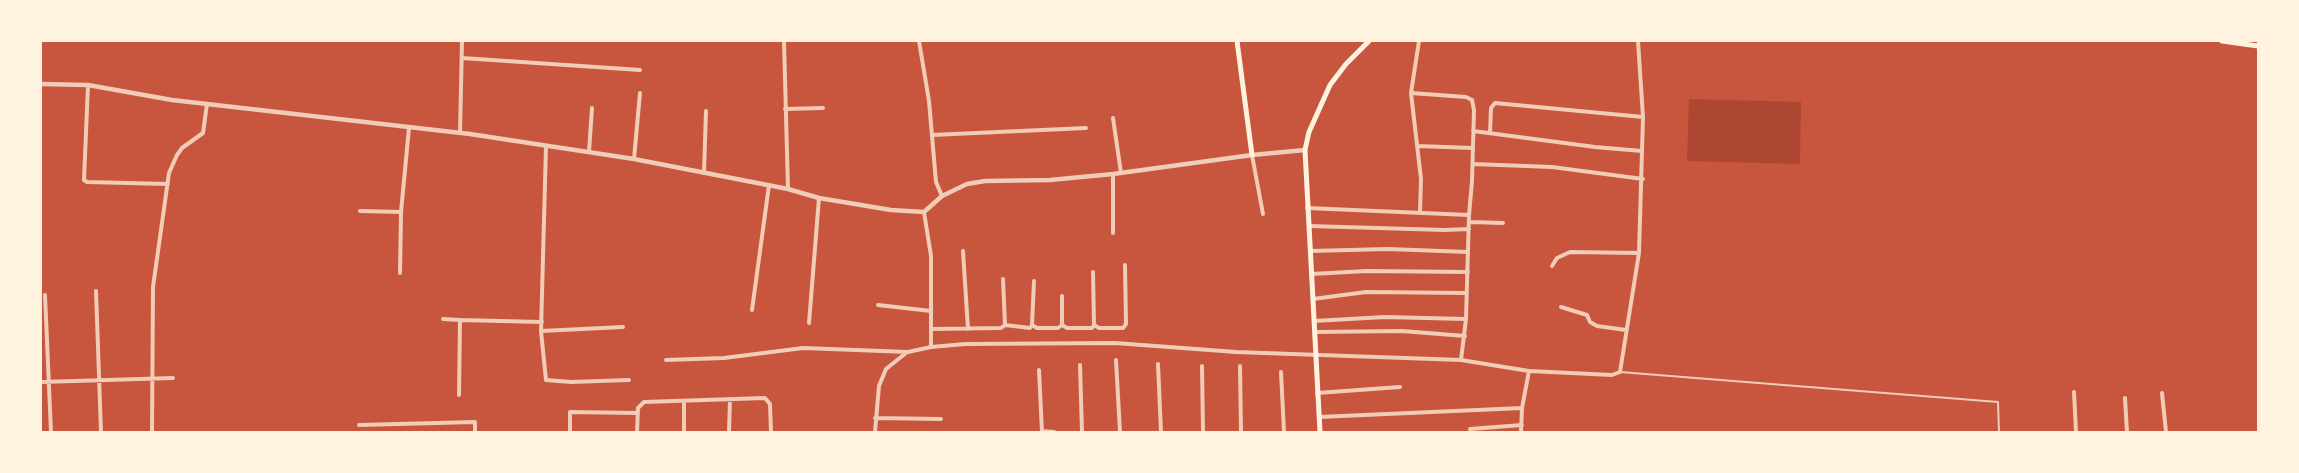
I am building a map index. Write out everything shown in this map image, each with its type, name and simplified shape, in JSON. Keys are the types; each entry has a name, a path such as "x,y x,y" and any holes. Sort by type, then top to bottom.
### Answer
{"main road":[{"path":"1237,41 1252,155"},
{"path":"1320,432 1305,150 1309,132 1330,85 1346,64 1369,41"},
{"path":"2222,41 2258,46"}],"street":[{"path":"460,133 462,41"},
{"path":"784,41 788,189"},
{"path":"920,41 936,182 942,196"},
{"path":"1419,41 1411,93 1421,178 1420,212"},
{"path":"666,360 724,358 802,348 908,352 931,347 1115,343 1236,352 1316,353 1462,360 1529,371 1612,375 1620,372 1639,253 1643,179 1643,117 1638,41"},
{"path":"462,58 640,70"},
{"path":"41,84 88,85 207,104 460,133 634,159 788,189 819,198 891,210 924,212 942,196 968,184 985,180 1050,180 1305,150"},
{"path":"88,85 84,180 87,182 168,184"},
{"path":"634,159 640,93"},
{"path":"1411,93 1466,97 1472,100 1474,110 1473,164 1469,215 1468,293 1462,360"},
{"path":"1490,132 1492,108 1495,103 1643,117"},
{"path":"152,432 153,288 169,173 182,148 202,133 207,104"},
{"path":"589,152 592,108"},
{"path":"785,109 823,108"},
{"path":"704,172 706,111"},
{"path":"1113,118 1121,173"},
{"path":"400,273 401,212 409,128"},
{"path":"932,134 1086,128"},
{"path":"1473,131 1595,147 1642,151"},
{"path":"546,146 542,322 546,380 571,382 630,380"},
{"path":"1418,146 1472,148"},
{"path":"1252,155 1263,214"},
{"path":"1473,164 1552,167 1643,179"},
{"path":"1113,174 1113,233"},
{"path":"752,310 769,185"},
{"path":"809,323 819,198"},
{"path":"1308,208 1469,215"},
{"path":"360,211 401,212"},
{"path":"924,212 931,256 931,347"},
{"path":"1469,222 1503,223"},
{"path":"1308,226 1469,229"},
{"path":"963,251 968,329"},
{"path":"1310,251 1468,252"},
{"path":"1552,266 1557,258 1570,252 1639,253"},
{"path":"1094,325 1098,328 1122,328 1126,326 1125,265"},
{"path":"1311,274 1367,271 1468,272"},
{"path":"1093,272 1094,325"},
{"path":"1003,279 1005,325"},
{"path":"1032,325 1034,281"},
{"path":"96,291 101,432"},
{"path":"1313,299 1366,292 1468,293"},
{"path":"45,295 51,432"},
{"path":"1062,296 1062,325"},
{"path":"878,305 931,311"},
{"path":"1561,307 1587,315 1590,322 1597,326 1626,330"},
{"path":"1314,321 1385,317 1466,319"},
{"path":"443,319 542,322"},
{"path":"459,395 460,320"},
{"path":"931,329 1001,328 1005,325 1030,328 1032,325"},
{"path":"1032,325 1036,328 1058,328 1062,325"},
{"path":"1062,325 1067,328 1092,328 1094,325"},
{"path":"542,331 623,327"},
{"path":"1315,332 1402,331 1465,336"},
{"path":"875,432 879,386 886,369 896,359 908,352"},
{"path":"1116,360 1120,432"},
{"path":"1158,364 1161,432"},
{"path":"1080,365 1082,432"},
{"path":"1202,366 1203,432"},
{"path":"1240,366 1241,432"},
{"path":"1039,370 1042,431 1054,432"},
{"path":"1521,432 1522,408 1529,371"},
{"path":"1281,372 1284,432"},
{"path":"41,382 173,378"},
{"path":"1317,393 1400,387"},
{"path":"2074,392 2076,432"},
{"path":"2162,393 2166,432"},
{"path":"637,432 638,408 644,402 765,398 768,400 771,432"},
{"path":"2125,398 2127,432"},
{"path":"729,432 730,399"},
{"path":"684,401 684,432"},
{"path":"1319,416 1522,408"},
{"path":"570,432 570,412 637,413"},
{"path":"876,418 941,419"},
{"path":"359,425 475,422 475,432"},
{"path":"1470,429 1522,425"}],"lane":[{"path":"1620,372 1998,402 1998,432"}],"shaded area":[{"path":"1689,99 1801,102 1800,164 1687,161"}]}
